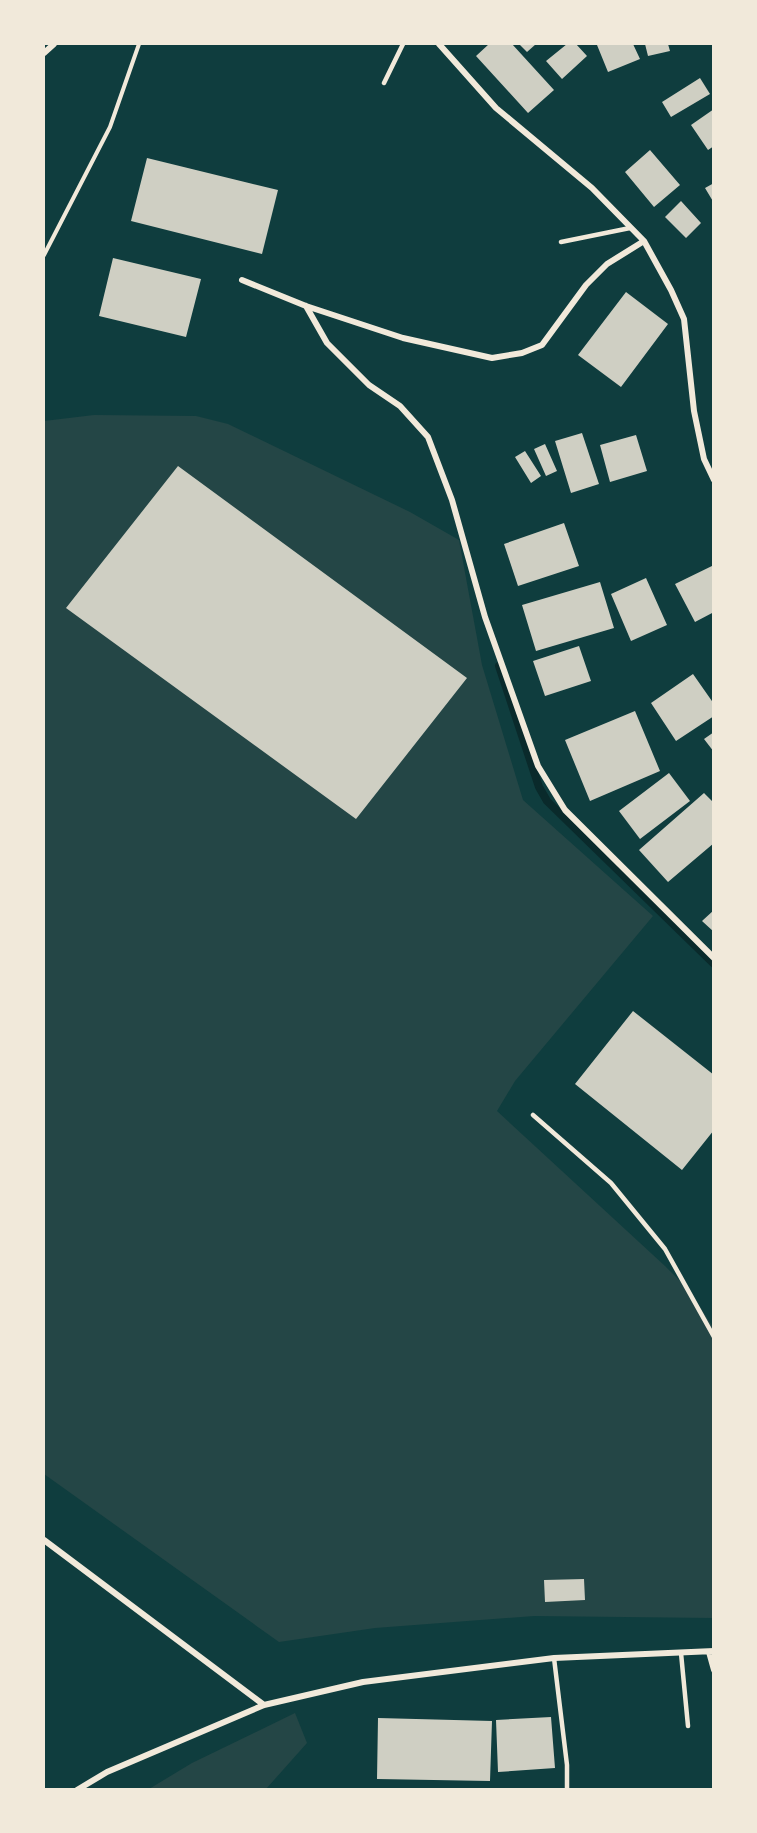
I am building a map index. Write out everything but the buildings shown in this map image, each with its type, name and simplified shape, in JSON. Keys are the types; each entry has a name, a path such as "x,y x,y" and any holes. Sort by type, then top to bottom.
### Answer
{"street":[{"path":"44,52 54,44"},
{"path":"438,44 496,108 592,188 644,241 684,319 694,411 704,459 714,480"},
{"path":"242,279 306,306 403,338 492,358 542,345 586,285 607,264 644,241"},
{"path":"306,306 327,343 369,385 400,406 428,437 452,500 485,617 538,766 565,810 714,958"},
{"path":"44,1540 264,1705"},
{"path":"77,1790 107,1772 264,1705 363,1682 554,1658 681,1653 711,1652 714,1670"}],"lane":[{"path":"384,83 403,44"},
{"path":"561,242 630,228"},
{"path":"533,1115 611,1183 665,1249 714,1336"},
{"path":"681,1653 688,1725"},
{"path":"554,1658 567,1766 567,1790"}],"path":[{"path":"44,255 110,127 139,44"}],"shaded area":[{"path":"94,415 196,416 228,424 410,512 459,540 482,665 523,800 653,916 515,1081 497,1111 688,1289 713,1327 713,1618 534,1616 375,1628 279,1642 44,1474 44,421"},
{"path":"295,1713 307,1743 266,1789 149,1789 192,1763"}],"waterway":[{"path":"499,666 539,787 547,801 714,964"}]}
